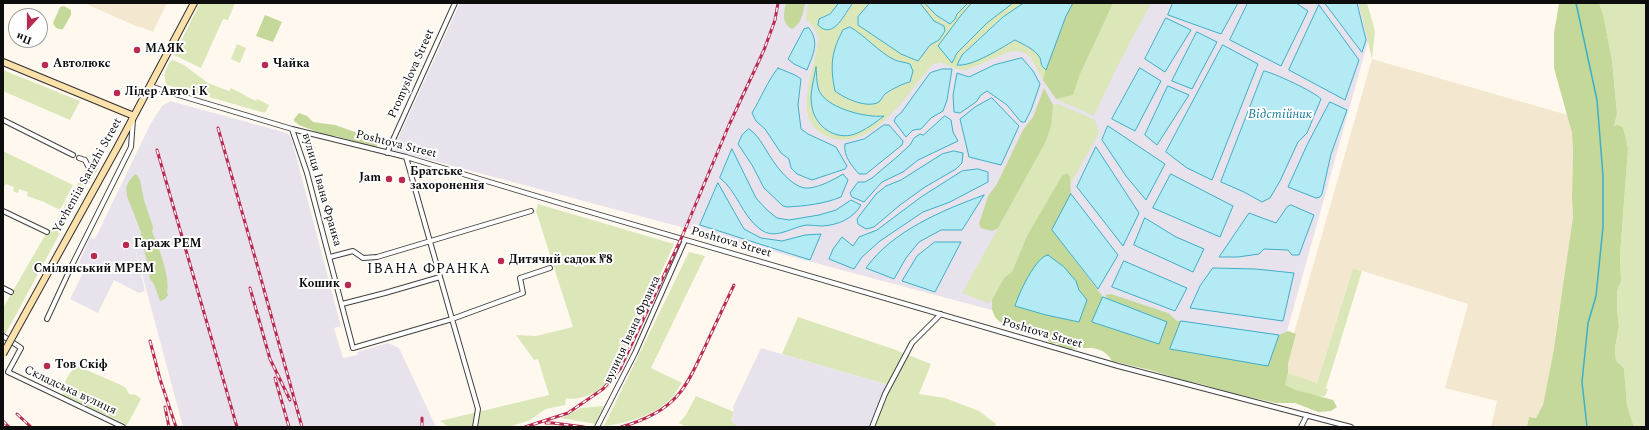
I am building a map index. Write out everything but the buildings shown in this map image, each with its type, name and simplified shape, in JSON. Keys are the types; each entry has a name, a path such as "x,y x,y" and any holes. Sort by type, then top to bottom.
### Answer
{"main road":[{"name":"Yevheniia Sarazhi Street","path":"3,354 134,116 194,3"},
{"path":"3,62 134,116"}],"street":[{"name":"Promyslova Street","path":"387,153 455,3"},
{"name":"Poshtova Street","path":"150,86 292,129 406,157 1118,366 1350,427"},
{"path":"47,319 72,265 131,147 134,116"},
{"path":"3,120 73,155"},
{"name":"вулиця Івана Франка","path":"292,129 307,172 353,348 452,319 523,293 520,278 550,268"},
{"path":"406,157 478,409 475,427"},
{"path":"79,158 85,160 88,166"},
{"path":"3,211 47,232"},
{"name":"вулиця Івана Франка","path":"330,257 353,251 363,258 377,257 531,211"},
{"name":"вулиця Івана Франка","path":"597,427 635,353 685,240"},
{"path":"342,304 440,277"},
{"path":"3,288 11,292"},
{"path":"872,427 885,394 912,343 941,314"},
{"name":"Складська вулиця","path":"3,336 21,348 8,372 122,427"},
{"path":"1301,427 1307,415"}],"shaded area":[{"path":"84,3 167,3 153,32 138,27"},
{"path":"460,3 1365,3 1372,27 1272,385 393,150"},
{"path":"1372,59 1568,115 1572,133 1573,151 1573,217 1553,354 1543,405 1536,418 1529,417 1527,427 1491,427 1497,401 1445,388 1468,304 1353,268 1317,383 1288,373 1288,364 1296,335 1294,333"},
{"path":"170,101 287,133 291,137 341,326 334,328 343,358 358,355 357,352 388,343 399,348 436,427 183,427 133,240 145,291 139,293 114,280 98,313 70,299 86,267 79,263 90,237 95,239 150,125 162,106"},
{"path":"761,348 889,385 872,427 738,427 734,425 731,421 734,412 733,407"}],"green space":[{"path":"200,3 235,3 228,20 223,19 201,68 174,55"},
{"path":"786,3 805,3 800,21 792,29 786,24 784,18"},
{"path":"808,3 839,3 830,14 836,27 853,3 870,3 865,7 858,25 901,54 927,51 930,45 939,40 944,26 934,21 920,3 925,3 945,23 955,19 957,14 968,3 972,3 938,46 952,62 957,53 987,23 1013,3 1024,3 1003,17 962,54 958,60 965,66 977,59 987,56 1015,40 1036,53 1040,58 1042,66 1046,70 1043,80 1031,58 1025,53 1017,51 1009,52 966,70 960,70 940,62 932,65 900,105 887,118 873,129 858,137 842,140 826,136 819,132 813,126 808,114 807,101 809,82 819,37 813,26 806,20","holes":["850,27 882,52 896,60 904,62 910,82 893,89 879,102 851,100 835,91 843,30","816,69 818,84 821,93 825,98 849,111 867,116 882,117 876,122 854,133 838,134 823,128 816,121 814,116 813,105"]},
{"path":"1073,3 1113,3 1080,74 1073,95 1056,99 1043,80 1055,41"},
{"path":"1113,3 1151,3 1115,71 1094,116 1056,99 1073,95 1080,74"},
{"path":"1359,3 1367,3 1375,31 1372,59"},
{"path":"1556,3 1599,3 1603,14 1612,60 1617,114 1614,126 1618,125 1623,128 1628,149 1620,255 1621,281 1617,291 1619,326 1615,348 1616,361 1624,368 1627,406 1634,427 1527,427 1529,417 1536,418 1543,405 1553,354 1573,217 1572,133 1554,68 1554,33 1559,4"},
{"path":"1599,3 1646,3 1646,427 1634,427 1627,406 1624,368 1616,361 1615,348 1619,326 1617,291 1621,281 1620,255 1628,149 1614,127 1617,114 1612,60 1603,14"},
{"path":"64,6 71,10 71,15 63,29 58,29 53,23 60,7"},
{"path":"265,15 282,22 273,42 256,36"},
{"path":"237,44 246,48 240,63 231,59"},
{"path":"173,60 184,65 208,83 229,91 231,88 256,101 257,99 269,105 265,113 167,85 165,73 170,61"},
{"path":"3,70 80,101 70,120 3,91"},
{"path":"1044,88 1053,105 1051,126 1046,141 998,228 992,231 981,228 979,224 988,196 997,184 1023,130 1033,117"},
{"path":"1059,104 1095,120 1099,133 1070,185 1027,236 1012,272 1004,278 992,300 988,303 962,293 1004,218 1031,165 1044,144 1051,121 1053,105"},
{"path":"299,113 307,116 313,122 335,125 375,139 378,143 376,148 336,136 328,136 299,125 294,121 294,119"},
{"path":"3,151 73,185 60,210 27,196 28,192 19,189 18,193 13,191 14,187 6,184 3,187"},
{"path":"88,166 99,168 80,196 6,333 3,333 3,308 47,232 53,227"},
{"path":"1067,173 1070,177 1071,194 1052,230 1103,297 1092,322 1159,344 1167,322 1109,300 1105,295 1111,294 1168,313 1177,321 1181,321 1170,349 1268,366 1279,335 1288,331 1296,334 1288,364 1288,373 1285,385 1296,390 1333,400 1337,407 1331,411 1318,412 1295,403 1276,403 1232,393 1112,361 1106,353 1098,349 1068,349 1057,343 1051,344 1043,335 1000,322 995,317 992,309 992,300 1004,278 1012,272 1027,236 1062,176","holes":["1076,281 1079,290 1087,300 1078,322 1015,306"]},
{"path":"135,174 140,180 144,200 153,227 152,232 166,271 168,295 165,299 160,301 154,284 150,279 141,239 141,232 127,196 126,188 129,181"},
{"path":"538,204 674,244 609,387 577,399 566,398 565,405 546,409 530,420 509,427 480,427 476,425 473,427 449,427 440,421 549,395 538,359 534,360 516,335 536,336 573,327 536,211"},
{"path":"689,252 705,256 651,368 682,383 674,396 656,410 631,421 604,426"},
{"path":"1353,268 1362,271 1326,388 1328,389 1325,396 1310,395 1284,385 1288,373 1317,383"},
{"path":"798,317 896,350 931,364 919,394 945,398 979,411 996,424 995,427 872,427 889,385 782,354"},
{"path":"77,366 121,385 126,388 129,394 136,395 141,399 127,425 63,395 67,379"},
{"path":"696,396 734,412 731,421 738,427 686,427 679,423 686,415"},
{"path":"604,406 596,424 561,418 581,408"}],"water":[{"path":"839,3 853,3 843,18 834,27 829,30 818,25 819,19 830,14"},
{"path":"870,3 920,3 934,21 944,26 945,31 939,40 930,45 918,61 901,54 858,25 858,17"},
{"path":"925,3 968,3 950,24 936,15"},
{"path":"972,3 1013,3 987,23 957,53 952,63 938,46"},
{"path":"1024,3 1073,3 1066,16 1046,70 1042,66 1040,58 1036,52 1015,40 978,60 963,65 957,65 962,55 1003,17"},
{"path":"1173,3 1238,3 1221,34 1168,15"},
{"path":"1248,3 1296,3 1308,11 1281,66 1230,40"},
{"path":"1325,3 1357,3 1366,40 1362,52"},
{"name":"Відстійник","path":"1319,5 1359,60 1345,100 1289,70"},
{"path":"1166,18 1191,30 1165,72 1145,59"},
{"path":"850,27 889,57 897,61 910,64 913,71 910,82 885,94 879,102 874,104 856,102 835,91 832,74 834,52 843,30"},
{"path":"809,28 815,44 807,70 794,64 788,59 804,29"},
{"path":"1197,32 1217,42 1192,89 1172,81"},
{"name":"Відстійник","path":"1223,45 1258,64 1212,180 1187,168 1166,152"},
{"path":"1022,58 1033,71 1040,84 1025,122 1021,122 1007,105 987,91 981,95 976,102 960,113 954,112 953,95 957,73 969,77 994,65"},
{"path":"816,67 818,88 826,99 841,108 859,114 868,116 884,116 870,126 848,136 833,134 827,130 817,120 811,102 811,92"},
{"path":"778,68 801,79 798,105 801,129 808,134 836,147 847,166 845,169 812,180 797,174 791,168 789,159 781,153 765,129 756,121 752,113 767,84"},
{"path":"1140,68 1161,81 1135,131 1112,119"},
{"path":"942,69 952,69 947,100 943,111 931,118 921,129 913,130 906,137 894,121 896,117 901,113 930,73"},
{"name":"Відстійник","path":"1264,71 1293,83 1321,99 1307,133 1298,142 1280,181 1270,198 1262,202 1221,182"},
{"path":"1168,86 1189,95 1157,145 1145,135"},
{"path":"992,98 1019,126 1001,165 969,157 960,119 975,107"},
{"name":"Відстійник","path":"1330,102 1347,110 1331,154 1322,194 1320,197 1316,198 1288,187 1307,145"},
{"path":"945,116 951,120 953,132 958,141 918,160 903,172 882,182 864,202 852,197 850,193 858,182 865,182 872,178 910,145 914,138 920,134 923,135"},
{"path":"884,125 889,125 903,141 902,145 866,174 859,174 845,153 845,144 864,139"},
{"path":"1108,126 1165,164 1146,200 1126,176 1102,140"},
{"path":"749,129 758,137 771,158 785,176 803,188 818,186 843,174 848,180 841,197 814,204 787,207 783,206 764,188 752,165 738,144 742,135"},
{"path":"1096,147 1139,213 1123,246 1077,187"},
{"path":"732,149 756,198 777,218 789,220 819,215 836,210 851,200 861,205 854,214 839,223 822,226 801,226 777,234 766,232 754,224 726,183 720,178"},
{"path":"954,151 963,153 962,163 956,169 925,187 900,205 874,227 866,229 858,224 857,219 876,194 886,186 901,180 942,154"},
{"path":"978,169 988,172 988,182 950,202 923,212 880,241 862,257 854,269 829,259 833,249 842,237 853,246 859,237 877,230 921,197 962,171"},
{"path":"1171,174 1233,206 1220,237 1153,208"},
{"path":"718,183 744,229 761,238 782,241 805,235 821,234 810,260 700,225"},
{"path":"1071,194 1118,255 1098,289 1052,230"},
{"path":"984,195 962,230 941,230 919,242 906,258 894,279 866,268 890,243 919,223"},
{"path":"1291,205 1314,215 1299,255 1292,255 1288,250 1264,249 1259,254 1238,257 1219,257 1249,213 1276,223 1287,207"},
{"path":"1145,218 1176,237 1204,249 1193,272 1134,245"},
{"path":"935,242 961,242 935,292 902,281 917,256"},
{"path":"1048,255 1064,267 1076,281 1079,290 1087,300 1079,322 1046,315 1015,306 1033,269 1043,257"},
{"path":"1124,261 1187,288 1175,311 1112,287"},
{"path":"1213,268 1256,269 1294,273 1283,321 1190,308 1200,286"},
{"path":"1103,297 1167,322 1159,344 1092,322"},
{"path":"1181,321 1279,335 1268,366 1170,349"}],"waterway":[{"path":"1576,3 1597,100 1603,176 1603,227 1596,296 1588,323 1582,382 1587,427"}],"railway":[{"path":"525,427 568,413 603,389 620,369 681,239 729,125 764,50 775,20 778,3"},
{"path":"218,128 302,427"},
{"path":"157,150 237,427"},
{"path":"621,427 637,422 659,411 671,402 681,391 689,380 734,285"},
{"path":"250,288 270,359 290,400"},
{"path":"150,341 160,379 176,427"},
{"path":"275,378 289,427"},
{"path":"165,407 169,427"},
{"path":"17,414 31,427"},
{"path":"422,418 422,427"},
{"path":"3,421 9,427"},
{"path":"546,423 584,427"}],"place":[{"name":"МАЯК","path":"137,50"},
{"name":"Автолюкс","path":"45,65"},
{"name":"Чайка","path":"265,65"},
{"name":"Лідер Авто і К","path":"117,93"},
{"name":"Jam","path":"389,179"},
{"name":"Братське захоронення","path":"402,180"},
{"name":"Гараж РЕМ","path":"126,245"},
{"name":"Смілянський МРЕМ","path":"94,256"},
{"name":"Дитячий садок №8","path":"501,261"},
{"name":"Кошик","path":"348,285"},
{"name":"Тов Скіф","path":"47,366"}],"district":[{"name":"ІВАНА ФРАНКА","path":"429,270"}]}
